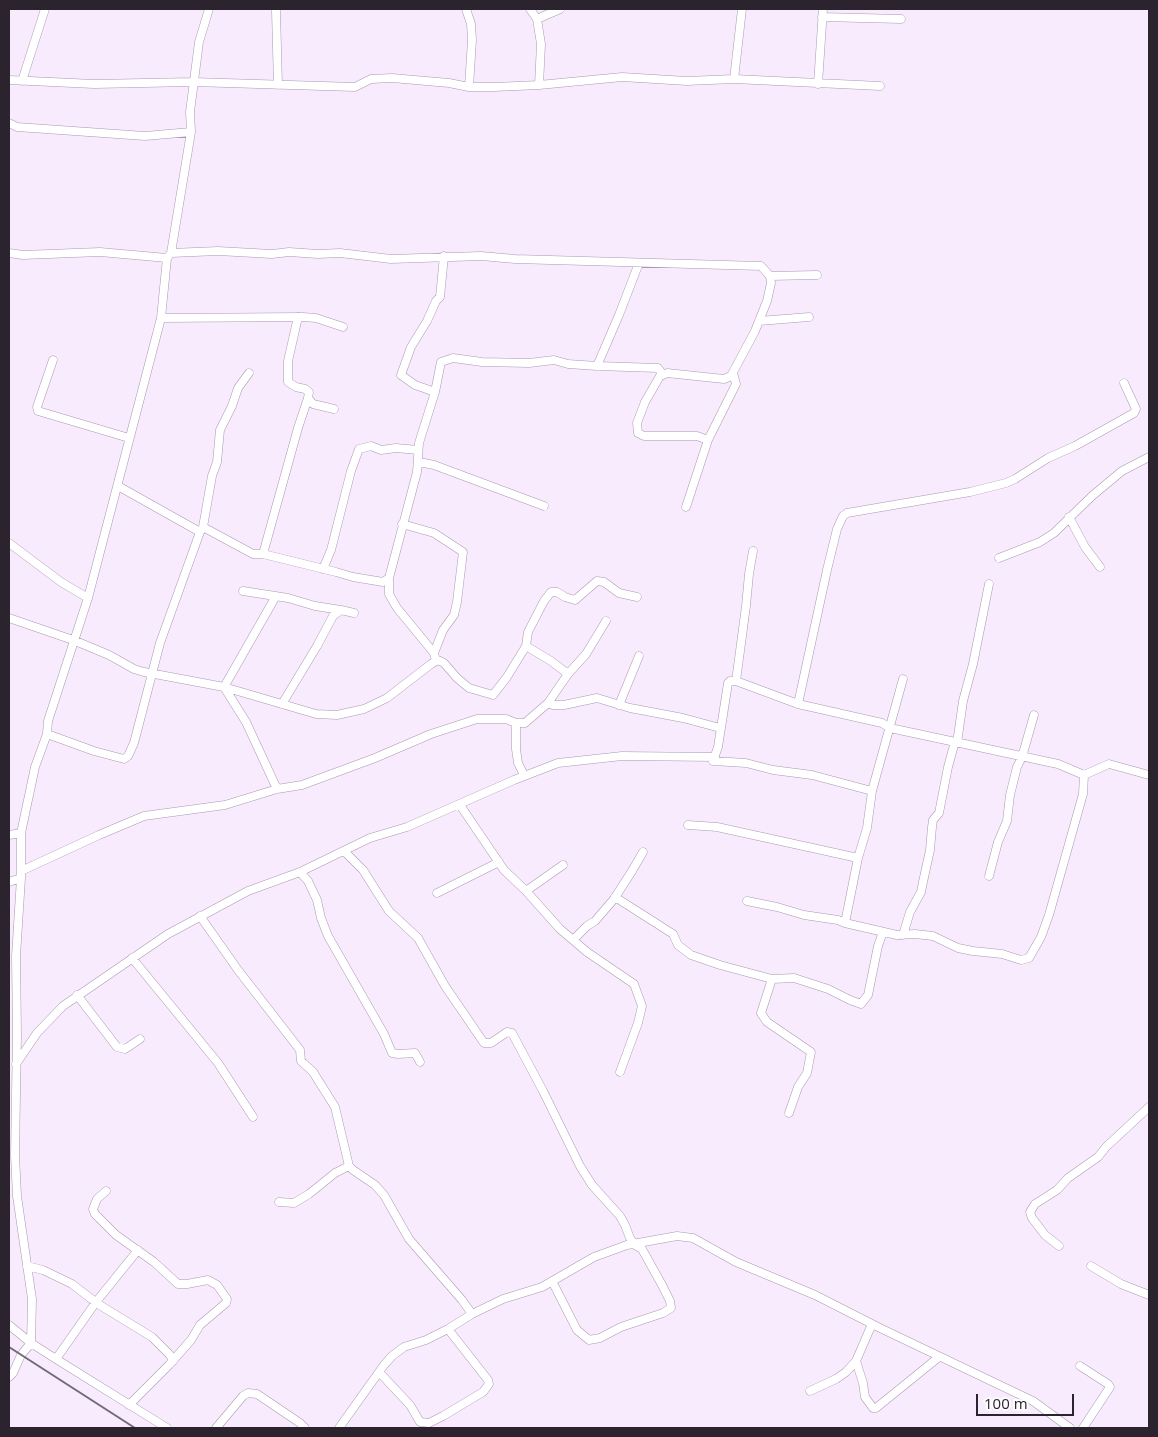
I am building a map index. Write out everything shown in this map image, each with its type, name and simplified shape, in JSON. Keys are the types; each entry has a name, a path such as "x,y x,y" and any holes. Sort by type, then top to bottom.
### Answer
{"street":[{"path":"22,81 45,9"},
{"path":"9,1378 21,1355 31,1343 32,1299 17,1196 15,1155 16,1073 12,1065 17,1034 16,956 21,875 21,833 33,777 47,734 48,721 88,598 161,318 169,256 191,132 190,112 198,42 209,9"},
{"path":"466,9 471,24 472,40 469,87"},
{"path":"530,9 537,19 541,44 539,85"},
{"path":"537,19 560,9"},
{"path":"734,79 742,9"},
{"path":"276,11 278,85"},
{"path":"818,84 822,13 901,19"},
{"path":"9,80 94,84 194,82 355,88 371,80 392,78 449,83 469,87 539,85 608,78 687,81 734,79 880,86"},
{"path":"9,122 17,127 145,136 191,132"},
{"path":"9,253 23,255 100,252 169,256 218,251 272,254 289,252 391,259 481,256 761,266 770,276 771,282 767,301 731,376 724,379 666,373 660,376 645,402 637,423 638,433 644,436 698,436 708,440"},
{"path":"434,392 414,385 400,375 411,347 440,297 444,256"},
{"path":"597,366 639,263"},
{"path":"770,276 816,274"},
{"path":"161,318 298,317 316,318 343,327"},
{"path":"263,554 309,392 288,382 288,361 298,317"},
{"path":"759,321 809,317"},
{"path":"637,597 620,593 604,582 597,581 576,600 565,597 558,592 551,592 544,601 528,632 526,646 507,677 493,695 469,688 456,678 444,663 435,657 397,608 389,594 389,578 402,524 412,494 419,462 418,450 441,362 453,358 482,362 529,363 554,360 568,364 653,367 660,370 663,376"},
{"path":"53,360 37,407 38,411 129,438"},
{"path":"47,734 94,751 124,759 128,756 134,743 160,643 201,529 212,476 217,462 220,430 232,406 238,388 249,373"},
{"path":"686,507 708,440 736,384 733,373"},
{"path":"798,704 827,570 837,529 843,516 847,513 970,492 1015,480 1048,458 1075,446 1134,413 1136,409 1124,382"},
{"path":"308,398 313,404 334,409"},
{"path":"323,569 331,550 351,471 360,449 371,446 381,450 402,448 418,450"},
{"path":"999,558 1040,542 1054,532 1069,516 1122,471 1149,457"},
{"path":"419,462 434,464 544,506"},
{"path":"118,486 253,554 263,554 374,581 382,582 389,578"},
{"path":"1069,516 1085,548 1100,567"},
{"path":"9,618 73,640 109,655 134,669 224,687 316,714 337,715 364,709 387,698 435,657 443,630 454,615 457,602 463,552 434,533 402,524"},
{"path":"9,543 61,582 88,598"},
{"path":"736,681 753,551"},
{"path":"903,935 910,912 922,887 930,850 933,820 939,813 948,767 956,743 963,701 973,664 989,584"},
{"path":"243,591 276,596 354,613"},
{"path":"224,687 276,596"},
{"path":"282,704 331,619 340,610"},
{"path":"9,882 99,835 144,816 225,805 277,789 302,785 459,724 477,719 498,718 511,720 516,723 525,723 548,702 568,674 586,654 606,621"},
{"path":"526,646 568,674"},
{"path":"619,705 639,656"},
{"path":"844,923 858,858 867,828 877,770 903,679"},
{"path":"713,761 718,747 728,683 736,681 798,704 882,723 890,728 1058,764 1084,775 1109,764 1149,775"},
{"path":"224,687 246,722 277,789"},
{"path":"548,702 553,705 564,705 597,698 619,705 683,718 720,728"},
{"path":"989,876 998,842 1007,821 1010,795 1017,767 1022,757 1034,715"},
{"path":"516,723 518,763 526,775"},
{"path":"12,1065 37,1033 63,1006 168,934 248,891 300,872 370,838 407,827 558,763 622,756 715,756 713,761"},
{"path":"713,761 746,763 773,770 821,777 872,792"},
{"path":"748,901 804,915 838,920 883,932 933,936 966,950 1002,954 1021,960 1029,958 1041,938 1049,916 1083,794 1084,775"},
{"path":"460,805 504,870 560,928 587,952 634,984 642,1006 620,1072"},
{"path":"688,825 717,827 858,858"},
{"path":"9,835 21,833"},
{"path":"344,852 363,870 389,911 418,938 445,986 484,1042 491,1043 507,1032 512,1033 544,1091 580,1166 592,1184 620,1216 635,1245 642,1249 670,1301 670,1308 663,1313 621,1327 600,1338 589,1340 577,1330 552,1281"},
{"path":"573,940 595,921 615,897 643,852"},
{"path":"437,893 499,862"},
{"path":"526,891 563,865"},
{"path":"300,872 308,881 317,900 328,936 384,1034 392,1053 415,1053 420,1062"},
{"path":"615,897 673,934 678,945 691,955 772,979 794,978 828,989 861,1004 868,995 878,946 883,932"},
{"path":"200,916 238,970 300,1050 301,1061 313,1072 335,1107 349,1166 375,1185 384,1195 409,1239 472,1314"},
{"path":"132,958 218,1063 253,1117"},
{"path":"772,979 761,1013 767,1022 811,1052 807,1073 798,1087 790,1113"},
{"path":"77,995 117,1047 125,1049 140,1039"},
{"path":"1059,1246 1045,1235 1032,1218 1030,1212 1035,1204 1058,1190 1068,1178 1098,1157 1106,1147 1149,1107"},
{"path":"279,1202 294,1202 308,1194 334,1173 349,1166"},
{"path":"106,1191 94,1204 95,1214 116,1235 154,1262 178,1284 208,1280 217,1285 227,1299 226,1303 200,1325 191,1340 173,1361 129,1404"},
{"path":"339,1428 379,1372 392,1356 404,1347 426,1340 503,1299 524,1293 552,1281 594,1257 627,1245 677,1236 693,1238 736,1262 815,1294 939,1357 1033,1401 1070,1428"},
{"path":"56,1359 96,1302 138,1250"},
{"path":"27,1266 36,1267 59,1276 72,1284 96,1302 152,1337 170,1355 173,1361"},
{"path":"1091,1266 1121,1284 1149,1296"},
{"path":"810,1391 836,1379 846,1372 856,1361 872,1324"},
{"path":"9,1325 31,1343 167,1428"},
{"path":"379,1372 410,1405 420,1422 429,1423 476,1396 486,1389 489,1384 488,1380 448,1329"},
{"path":"856,1361 863,1383 864,1397 871,1407 876,1408 939,1357"},
{"path":"1080,1366 1110,1387 1082,1428"},
{"path":"216,1428 243,1396 248,1393 257,1394 305,1428"}],"railway":[{"path":"9,1347 135,1428"}]}
